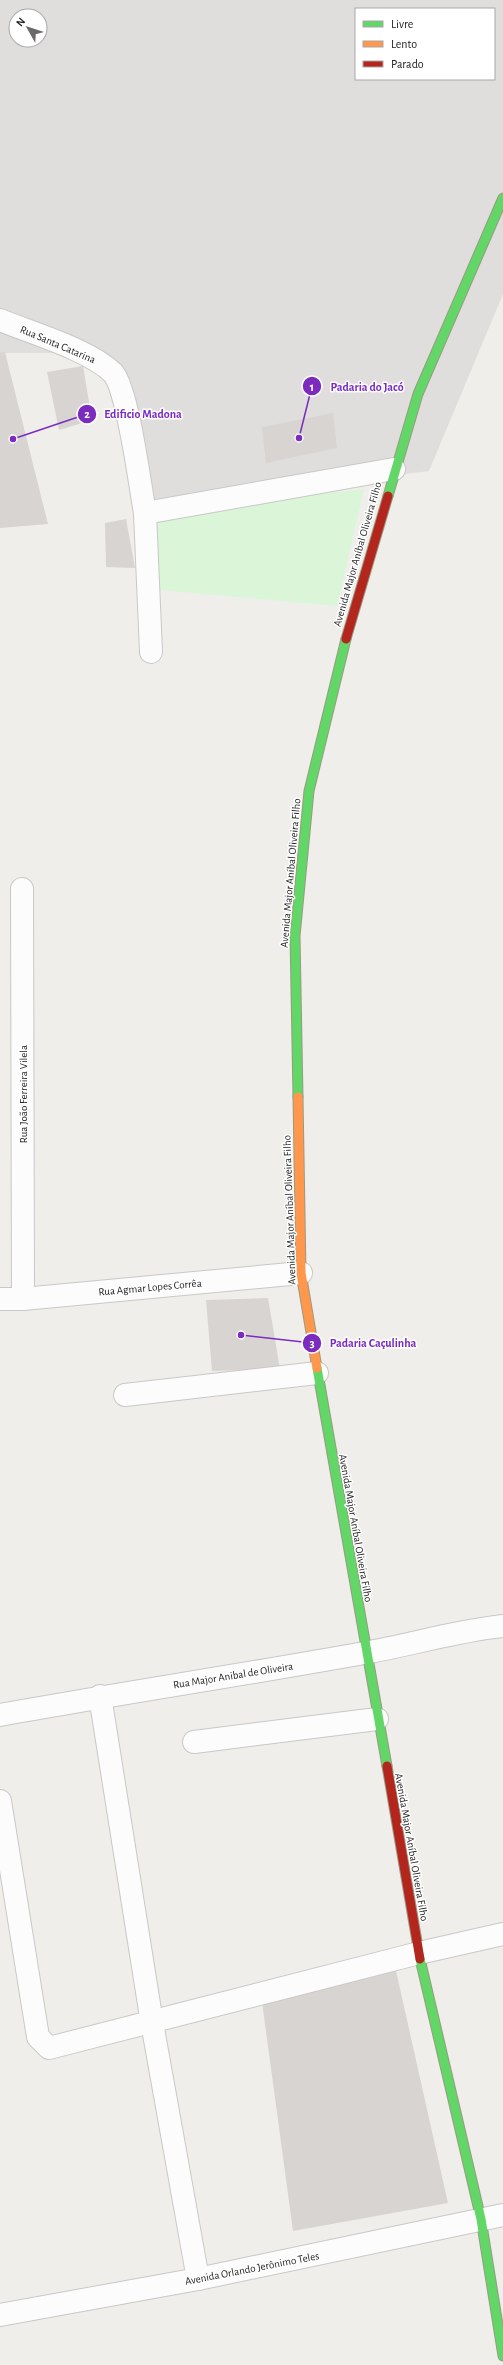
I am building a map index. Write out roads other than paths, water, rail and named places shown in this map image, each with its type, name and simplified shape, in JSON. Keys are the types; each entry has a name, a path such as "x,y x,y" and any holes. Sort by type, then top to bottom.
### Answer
{"street":[{"name":"Avenida Major Aníbal Oliveira Filho","path":"503,198 418,394 394,469 348,629 309,791 295,936 301,1273 365,1653 418,1953 481,2219 503,2356"},
{"name":"Rua Santa Catarina","path":"0,320 96,359 114,375 124,401 145,513 151,652"},
{"path":"145,513 394,469"},
{"name":"Rua João Ferreira Vilela","path":"22,889 23,1299"},
{"name":"Rua Agmar Lopes Corrêa","path":"0,1299 23,1299 301,1273"},
{"path":"125,1395 317,1373"},
{"name":"Rua Major Anibal de Oliveira","path":"0,1715 100,1696 365,1653 479,1628 503,1626"},
{"path":"100,1696 152,2023 198,2279"},
{"path":"194,1742 377,1719"},
{"path":"0,1801 40,2041 50,2048 152,2023 418,1953 503,1934"},
{"name":"Avenida Orlando Jerônimo Teles","path":"0,2314 198,2279 503,2215"}],"place":[{"name":"Padaria do Jacó","path":"299,438"},
{"name":"Edificio Madona","path":"13,439"},
{"name":"Padaria Caçulinha","path":"241,1335"}]}
